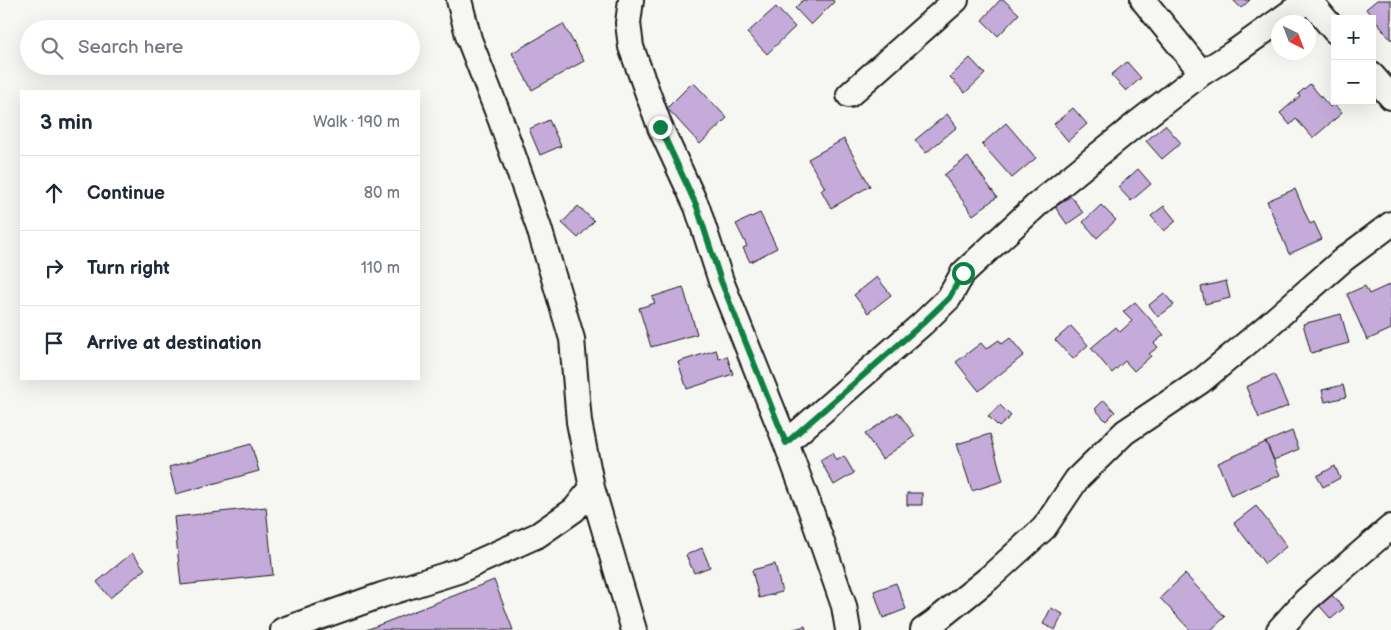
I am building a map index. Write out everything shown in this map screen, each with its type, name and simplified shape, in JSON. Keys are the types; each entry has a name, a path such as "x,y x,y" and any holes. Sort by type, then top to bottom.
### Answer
{"street":[{"path":"459,0 469,39 501,121 539,228 572,339 579,422 592,488 634,630"},
{"path":"631,0 628,23 631,47 660,127 697,207 721,281 786,443 844,606 848,630"},
{"path":"849,95 956,0"},
{"path":"1143,0 1202,73"},
{"path":"786,443 922,324 949,298 963,273 1039,202 1202,73 1308,0 1331,26"},
{"path":"1376,80 1391,97"},
{"path":"923,630 989,578 1044,528 1077,479 1125,432 1201,381 1344,259 1391,224"},
{"path":"283,630 382,595 458,571 538,536 574,510 592,488"},
{"path":"1279,630 1306,600 1391,527"}],"building":[{"path":"803,0 833,0 834,2 811,25 795,8"},
{"path":"1000,0 1004,0 1019,14 998,36 982,20"},
{"path":"1233,0 1250,0 1241,8"},
{"path":"1377,0 1391,0 1391,40 1376,21 1376,15 1371,15 1366,9"},
{"path":"776,7 795,27 767,54 747,33"},
{"path":"563,24 584,61 532,90 512,53"},
{"path":"970,58 985,74 965,93 950,77"},
{"path":"1127,62 1141,78 1126,91 1111,75"},
{"path":"693,82 727,118 700,144 667,108"},
{"path":"1310,84 1330,107 1335,105 1342,113 1313,138 1296,119 1290,125 1280,113 1300,96 1298,94"},
{"path":"1073,108 1087,124 1068,141 1054,124"},
{"path":"947,114 957,127 926,153 915,140"},
{"path":"549,120 561,146 540,155 529,129"},
{"path":"1006,123 1036,158 1012,178 982,144"},
{"path":"1165,125 1181,143 1162,159 1146,141"},
{"path":"844,139 870,186 831,208 821,190 825,188 808,159"},
{"path":"968,157 997,197 973,215 944,175"},
{"path":"1138,169 1151,184 1131,201 1118,187"},
{"path":"1295,189 1310,224 1314,222 1322,239 1289,254 1267,201"},
{"path":"1071,196 1083,213 1067,224 1055,207"},
{"path":"1101,205 1116,220 1097,238 1083,222"},
{"path":"578,206 594,221 578,238 562,223"},
{"path":"1164,206 1176,221 1164,231 1151,216"},
{"path":"760,213 777,248 750,262 743,248 747,246 736,224"},
{"path":"877,277 891,295 868,313 854,295"},
{"path":"1226,281 1230,298 1205,304 1201,287"},
{"path":"1391,284 1391,329 1367,340 1347,294 1365,286 1369,294"},
{"path":"683,287 697,334 651,347 639,308 655,303 652,297"},
{"path":"1164,293 1174,305 1158,317 1149,305"},
{"path":"1135,302 1164,335 1154,343 1158,347 1149,354 1151,356 1134,371 1125,361 1112,373 1091,348 1116,327 1120,332 1132,321 1123,312"},
{"path":"1341,314 1349,343 1311,353 1303,324"},
{"path":"1071,326 1088,345 1073,359 1055,340"},
{"path":"1010,338 1024,355 979,391 956,362 981,343 986,349 999,340 1002,344"},
{"path":"716,350 719,359 727,356 733,374 687,389 678,362"},
{"path":"1274,374 1288,406 1259,418 1246,387"},
{"path":"1343,385 1346,397 1325,402 1322,390"},
{"path":"1104,400 1115,412 1106,421 1095,409"},
{"path":"1000,405 1011,416 999,427 988,416"},
{"path":"898,412 915,436 882,459 865,434"},
{"path":"1292,431 1299,449 1274,460 1266,442"},
{"path":"990,434 1003,481 972,491 957,444"},
{"path":"1266,442 1280,475 1231,496 1218,463"},
{"path":"251,444 259,471 176,494 169,467"},
{"path":"832,453 836,461 844,456 854,473 834,485 820,460"},
{"path":"1335,466 1340,478 1323,487 1317,476"},
{"path":"907,493 922,493 922,505 907,505"},
{"path":"1256,506 1287,546 1265,564 1234,523"},
{"path":"266,507 273,575 181,585 174,517"},
{"path":"702,548 710,567 694,573 686,555"},
{"path":"132,553 145,569 110,598 97,582"},
{"path":"775,564 782,592 759,598 752,570"},
{"path":"1185,574 1225,617 1211,630 1190,630 1160,598"},
{"path":"494,580 513,630 366,630"},
{"path":"896,583 906,609 883,618 874,591"},
{"path":"1329,592 1344,608 1331,619 1317,603"},
{"path":"1051,608 1063,614 1055,630 1043,624"},
{"path":"805,626 806,630 791,630"}],"route":[{"path":"660,127 697,207 721,281 786,443 922,324 949,298 963,273"}]}
